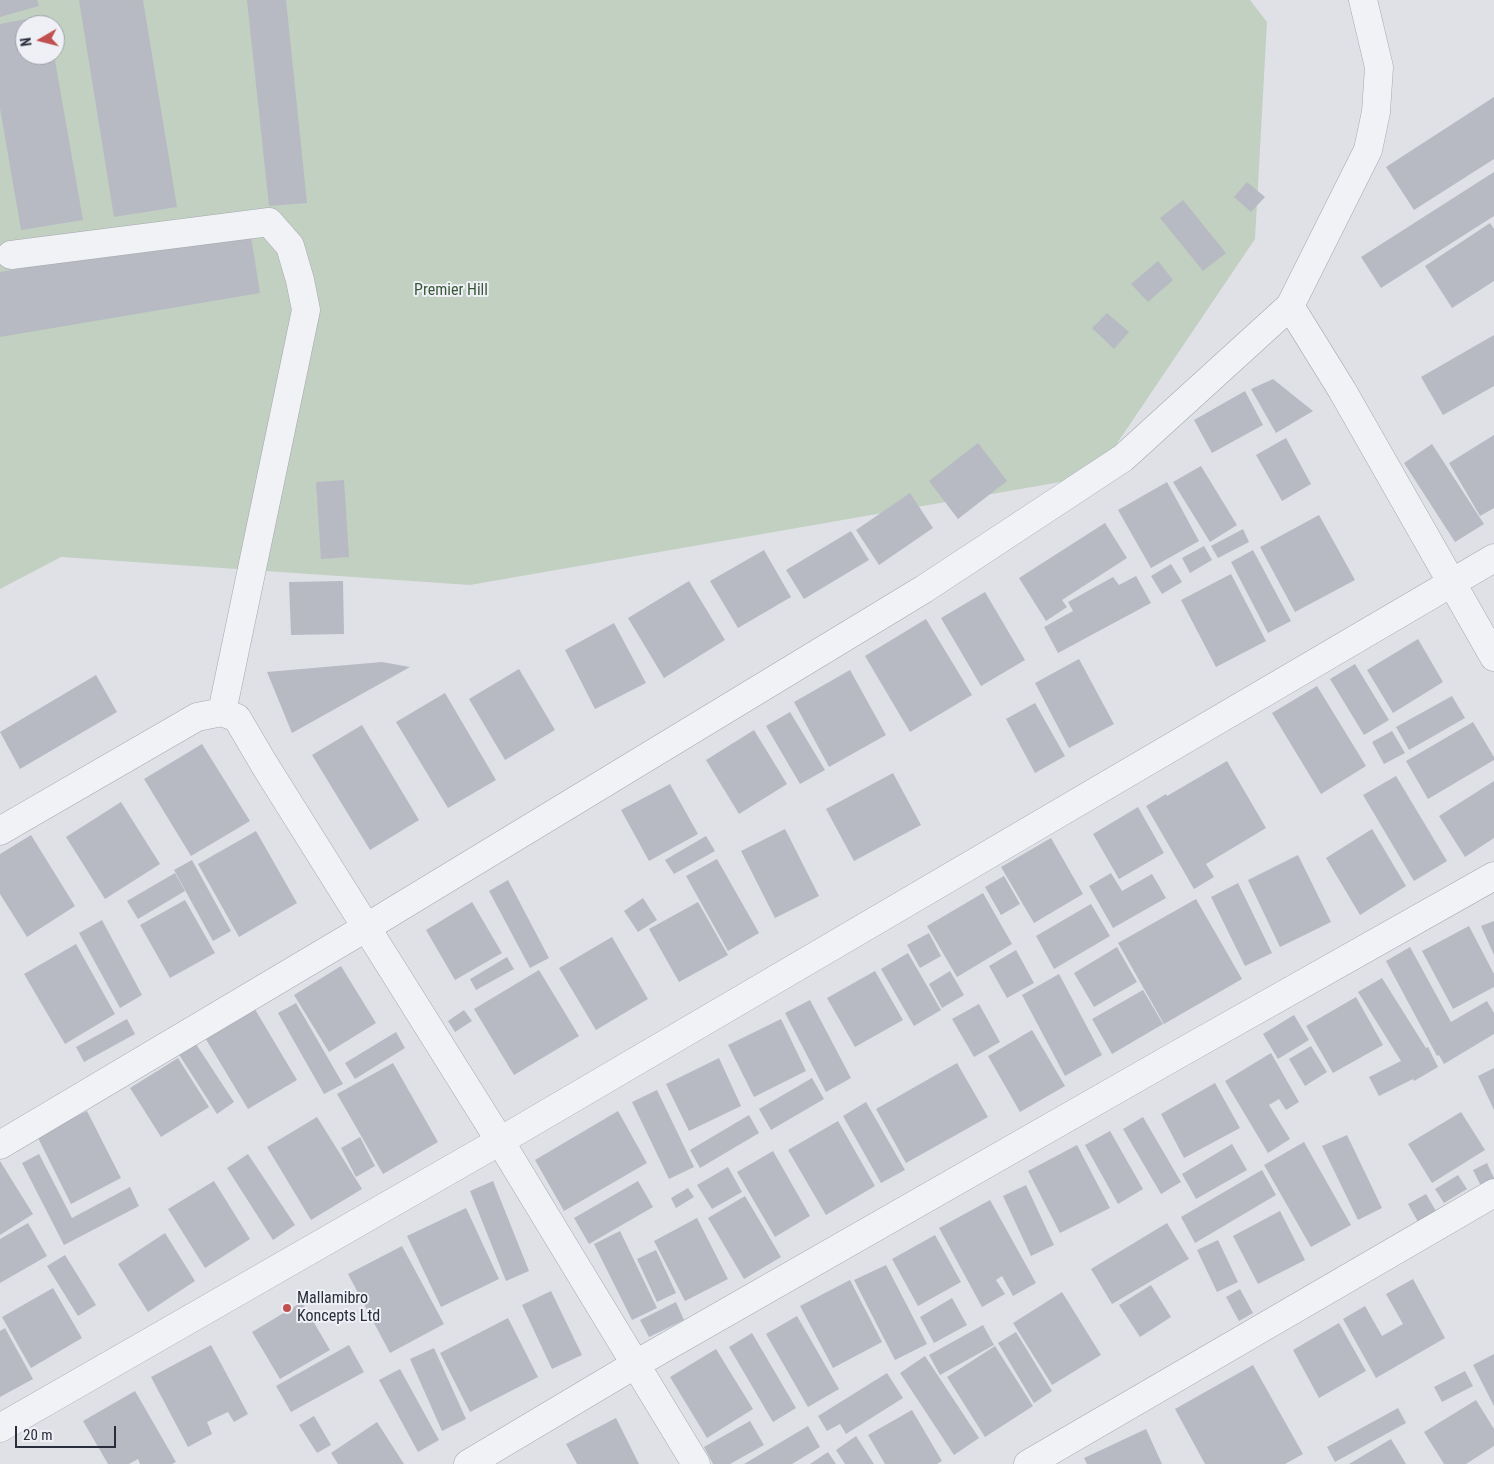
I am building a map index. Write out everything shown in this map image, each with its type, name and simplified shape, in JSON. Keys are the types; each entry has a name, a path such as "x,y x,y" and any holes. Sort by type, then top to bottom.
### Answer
{"street":[{"path":"0,1145 367,927 924,589 1123,458 1290,306 1368,150 1376,112 1379,68 1363,0"},
{"path":"11,255 270,222 290,246 306,310 222,712"},
{"path":"1290,306 1342,390 1494,657"},
{"path":"0,1428 500,1141 1494,558"},
{"path":"0,831 197,717 222,712 238,718 264,764 500,1141 696,1464"},
{"path":"468,1464 636,1364 1494,876"},
{"path":"1028,1464 1494,1193"}],"green space":[{"name":"Premier Hill","path":"0,0 1250,0 1267,22 1255,239 1095,476 470,585 61,557 0,589"}],"building":[{"path":"0,0 37,0 39,6 0,17"},
{"path":"79,0 143,0 177,207 114,217"},
{"path":"247,0 286,0 307,203 269,206"},
{"path":"15,21 15,65 56,65 83,220 21,230 0,108 0,24"},
{"path":"1494,97 1494,159 1414,210 1386,167"},
{"path":"1494,172 1494,216 1381,288 1361,257"},
{"path":"1247,182 1265,197 1251,212 1234,197"},
{"path":"1183,200 1226,253 1203,271 1160,218"},
{"path":"1490,223 1494,229 1494,281 1452,308 1425,266"},
{"path":"250,230 260,293 0,337 0,272"},
{"path":"1158,261 1173,280 1148,302 1131,284"},
{"path":"1107,313 1129,332 1114,349 1092,328"},
{"path":"1494,335 1494,386 1443,415 1421,377"},
{"path":"1273,379 1313,411 1276,433 1251,389"},
{"path":"1245,391 1263,425 1212,453 1194,420"},
{"path":"1494,435 1494,508 1480,516 1449,463"},
{"path":"1286,438 1311,484 1282,501 1256,455"},
{"path":"978,443 1007,481 958,519 929,481"},
{"path":"1432,444 1484,524 1455,542 1404,463"},
{"path":"1201,466 1237,525 1210,542 1173,482"},
{"path":"344,480 349,557 321,559 316,482"},
{"path":"1167,482 1199,541 1151,568 1118,510"},
{"path":"910,493 933,528 879,565 856,530"},
{"path":"1319,515 1355,580 1295,612 1260,547"},
{"path":"1105,523 1127,558 1062,600 1067,607 1046,621 1019,578"},
{"path":"1243,529 1249,542 1218,558 1211,546"},
{"path":"851,531 869,560 804,599 786,570"},
{"path":"1204,546 1212,560 1190,573 1182,558"},
{"path":"764,550 791,597 738,628 710,581"},
{"path":"1253,550 1291,621 1268,633 1231,562"},
{"path":"1171,564 1182,582 1162,594 1151,576"},
{"path":"1231,574 1266,641 1216,667 1181,600"},
{"path":"1136,576 1151,603 1058,653 1044,627 1073,611 1068,602 1113,577 1119,585"},
{"path":"343,581 344,634 291,635 289,582"},
{"path":"689,581 725,640 664,678 628,618"},
{"path":"985,592 1025,660 981,686 941,618"},
{"path":"926,619 972,695 910,732 865,656"},
{"path":"614,623 646,683 595,709 565,650"},
{"path":"1418,639 1443,682 1393,713 1367,670"},
{"path":"1079,659 1114,724 1069,748 1035,683"},
{"path":"382,662 410,667 292,733 267,672"},
{"path":"1355,664 1389,720 1364,735 1330,679"},
{"path":"519,669 555,730 505,760 469,699"},
{"path":"850,670 886,735 829,767 794,702"},
{"path":"96,675 117,712 20,769 0,732"},
{"path":"1317,686 1366,766 1321,794 1272,713"},
{"path":"445,693 496,780 448,808 396,722"},
{"path":"1452,696 1465,718 1409,750 1396,727"},
{"path":"1035,703 1065,756 1035,773 1006,719"},
{"path":"790,712 825,770 800,784 766,726"},
{"path":"1473,722 1494,760 1428,799 1406,761"},
{"path":"362,725 419,820 370,850 312,755"},
{"path":"754,730 787,784 739,814 706,760"},
{"path":"1392,731 1405,753 1384,764 1372,742"},
{"path":"202,744 250,821 191,856 144,779"},
{"path":"1227,761 1266,828 1206,864 1214,877 1194,889 1146,806"},
{"path":"893,773 921,825 854,861 826,809"},
{"path":"1396,776 1447,861 1414,881 1363,795"},
{"path":"1494,781 1494,838 1465,857 1439,816"},
{"path":"670,784 698,834 649,861 621,810"},
{"path":"121,802 160,864 105,899 66,837"},
{"path":"1138,807 1164,853 1119,879 1093,834"},
{"path":"785,829 819,896 775,918 741,851"},
{"path":"1372,829 1406,886 1360,915 1326,858"},
{"path":"256,831 297,903 239,937 198,864"},
{"path":"31,835 75,906 27,937 0,894 0,854"},
{"path":"706,836 715,851 674,874 665,860"},
{"path":"1051,838 1083,894 1034,923 1001,867"},
{"path":"1298,855 1331,922 1280,947 1248,880"},
{"path":"717,859 759,933 728,951 686,876"},
{"path":"192,860 231,931 213,941 174,870"},
{"path":"175,873 185,891 138,919 127,901"},
{"path":"1111,873 1122,891 1152,874 1166,898 1113,928 1089,886"},
{"path":"1004,876 1020,904 1001,915 985,887"},
{"path":"508,880 549,958 530,968 489,891"},
{"path":"1238,883 1272,953 1245,966 1211,897"},
{"path":"983,893 1012,944 957,977 927,926"},
{"path":"643,898 657,920 638,932 624,911"},
{"path":"1196,899 1242,979 1164,1024 1118,943"},
{"path":"185,900 215,953 170,978 140,925"},
{"path":"472,902 502,953 455,980 426,930"},
{"path":"698,902 728,955 679,982 649,929"},
{"path":"1091,904 1110,936 1054,969 1036,936"},
{"path":"102,920 142,995 120,1008 79,933"},
{"path":"1494,921 1494,955 1481,926"},
{"path":"1469,926 1494,974 1494,987 1453,1009 1422,951"},
{"path":"929,933 941,956 920,968 907,945"},
{"path":"612,937 648,999 596,1030 559,968"},
{"path":"76,944 115,1014 65,1044 24,974"},
{"path":"1117,947 1137,982 1094,1007 1074,973"},
{"path":"1410,947 1451,1022 1487,1001 1494,1013 1494,1034 1444,1064 1439,1055 1437,1056 1386,961"},
{"path":"1016,950 1034,983 1007,998 989,966"},
{"path":"908,953 941,1010 914,1026 881,969"},
{"path":"507,957 514,969 476,990 470,979"},
{"path":"341,966 376,1023 329,1052 294,995"},
{"path":"539,970 579,1036 514,1075 474,1009"},
{"path":"875,971 903,1020 855,1047 827,998"},
{"path":"950,971 964,995 942,1008 929,984"},
{"path":"1059,974 1102,1055 1065,1076 1022,995"},
{"path":"1382,978 1426,1048 1428,1047 1438,1067 1414,1081 1413,1079 1379,1096 1369,1077 1401,1061 1358,992"},
{"path":"1143,990 1163,1024 1112,1054 1092,1019"},
{"path":"1356,997 1383,1045 1333,1073 1306,1026"},
{"path":"810,1000 851,1078 826,1092 785,1013"},
{"path":"296,1003 343,1084 324,1094 278,1013"},
{"path":"979,1004 1000,1042 974,1057 952,1019"},
{"path":"253,1006 297,1080 248,1109 204,1036"},
{"path":"464,1010 472,1021 455,1032 448,1021"},
{"path":"1294,1015 1309,1040 1278,1059 1263,1034"},
{"path":"127,1019 135,1034 84,1062 76,1047"},
{"path":"781,1019 806,1071 754,1097 728,1045"},
{"path":"1032,1030 1065,1086 1020,1112 988,1056"},
{"path":"396,1032 405,1048 355,1079 345,1063"},
{"path":"194,1041 234,1102 217,1114 178,1053"},
{"path":"1311,1046 1327,1072 1305,1086 1289,1059"},
{"path":"1271,1053 1299,1102 1286,1110 1279,1099 1269,1105 1290,1139 1268,1153 1225,1081"},
{"path":"178,1058 209,1107 161,1137 130,1088"},
{"path":"719,1058 741,1106 689,1131 666,1084"},
{"path":"393,1063 438,1142 383,1174 337,1094"},
{"path":"957,1063 988,1117 906,1163 876,1109"},
{"path":"1494,1068 1494,1110 1478,1076"},
{"path":"812,1078 824,1099 771,1130 759,1109"},
{"path":"1215,1083 1240,1128 1184,1158 1161,1114"},
{"path":"657,1090 694,1167 669,1179 632,1102"},
{"path":"866,1102 905,1170 881,1183 843,1116"},
{"path":"87,1111 121,1178 71,1204 37,1136"},
{"path":"618,1111 647,1163 564,1211 535,1160"},
{"path":"1461,1112 1485,1150 1432,1183 1408,1144"},
{"path":"749,1115 759,1133 700,1168 690,1150"},
{"path":"317,1117 362,1189 311,1220 267,1147"},
{"path":"1143,1117 1181,1182 1161,1194 1123,1129"},
{"path":"838,1121 875,1186 826,1215 788,1150"},
{"path":"1110,1131 1143,1189 1118,1204 1085,1145"},
{"path":"1347,1135 1382,1208 1358,1220 1322,1146"},
{"path":"360,1137 375,1166 356,1177 341,1148"},
{"path":"1304,1142 1351,1225 1311,1247 1264,1165"},
{"path":"1232,1144 1247,1170 1196,1199 1182,1174"},
{"path":"1077,1145 1110,1208 1060,1233 1028,1171"},
{"path":"773,1151 810,1216 775,1237 737,1172"},
{"path":"39,1154 72,1218 130,1187 139,1206 64,1245 22,1163"},
{"path":"248,1154 295,1225 273,1240 227,1168"},
{"path":"0,1161 33,1214 0,1235"},
{"path":"1487,1163 1494,1178 1494,1184 1483,1190 1473,1170"},
{"path":"728,1167 742,1192 712,1209 697,1185"},
{"path":"1262,1170 1276,1195 1195,1243 1181,1217"},
{"path":"1458,1175 1467,1189 1444,1203 1435,1189"},
{"path":"214,1181 250,1239 205,1268 168,1209"},
{"path":"493,1181 529,1271 506,1281 470,1191"},
{"path":"638,1181 653,1207 589,1244 574,1218"},
{"path":"1026,1185 1054,1245 1031,1256 1003,1196"},
{"path":"688,1188 694,1197 676,1208 671,1198"},
{"path":"1426,1194 1436,1211 1418,1222 1408,1204"},
{"path":"745,1196 781,1257 744,1279 708,1218"},
{"path":"990,1200 1036,1283 1013,1296 1002,1276 996,1280 1005,1294 982,1307 939,1228"},
{"path":"466,1208 499,1279 441,1307 407,1236"},
{"path":"1280,1211 1305,1260 1258,1284 1233,1236"},
{"path":"697,1218 728,1279 685,1301 654,1241"},
{"path":"28,1223 47,1256 0,1283 0,1239"},
{"path":"1167,1223 1189,1259 1112,1304 1091,1269"},
{"path":"620,1231 657,1308 632,1320 594,1244"},
{"path":"165,1233 195,1281 148,1312 118,1264"},
{"path":"935,1235 961,1282 918,1306 892,1259"},
{"path":"1218,1240 1238,1282 1217,1292 1197,1250"},
{"path":"402,1246 444,1324 390,1353 348,1274"},
{"path":"656,1250 676,1293 657,1302 637,1259"},
{"path":"65,1255 96,1305 78,1316 47,1266"},
{"path":"886,1265 927,1344 895,1360 854,1280"},
{"path":"1413,1279 1445,1338 1376,1378 1343,1319 1365,1306 1382,1336 1403,1324 1386,1294"},
{"path":"850,1280 882,1342 833,1368 800,1306"},
{"path":"1151,1285 1171,1317 1140,1337 1119,1305"},
{"path":"53,1288 82,1338 31,1368 2,1317"},
{"path":"1240,1289 1253,1313 1239,1321 1226,1297"},
{"path":"551,1291 582,1355 552,1369 522,1305"},
{"path":"1062,1292 1101,1355 1052,1385 1013,1323"},
{"path":"952,1298 967,1325 934,1343 920,1317"},
{"path":"302,1302 330,1350 280,1379 252,1332"},
{"path":"676,1302 684,1320 649,1337 640,1320"},
{"path":"797,1316 839,1389 808,1407 766,1334"},
{"path":"508,1318 538,1377 470,1412 440,1353"},
{"path":"1339,1323 1366,1371 1319,1398 1293,1350"},
{"path":"983,1325 994,1345 940,1375 929,1355"},
{"path":"5,1328 33,1379 0,1397 0,1331"},
{"path":"1016,1332 1052,1391 1034,1403 998,1343"},
{"path":"752,1333 796,1408 773,1422 729,1347"},
{"path":"211,1345 248,1414 234,1422 228,1412 207,1422 212,1434 188,1447 151,1377"},
{"path":"349,1345 364,1372 291,1412 276,1386"},
{"path":"995,1346 1033,1406 985,1437 947,1377"},
{"path":"434,1348 466,1419 442,1431 410,1359"},
{"path":"716,1349 753,1409 707,1438 670,1377"},
{"path":"1494,1354 1494,1406 1473,1365"},
{"path":"925,1356 979,1438 954,1455 900,1373"},
{"path":"1253,1365 1303,1454 1285,1464 1205,1464 1175,1409"},
{"path":"400,1369 439,1440 418,1452 379,1380"},
{"path":"1465,1371 1473,1386 1442,1402 1434,1387"},
{"path":"887,1373 903,1398 846,1434 840,1424 827,1431 818,1416"},
{"path":"135,1391 176,1462 172,1464 140,1464 138,1459 129,1464 108,1464 83,1421"},
{"path":"1476,1400 1494,1429 1494,1446 1466,1464 1444,1464 1424,1432"},
{"path":"1398,1408 1406,1423 1335,1462 1327,1447"},
{"path":"912,1410 942,1461 937,1464 885,1464 868,1435"},
{"path":"314,1416 331,1445 317,1453 299,1425"},
{"path":"616,1418 639,1464 577,1464 566,1444"},
{"path":"750,1421 764,1445 730,1464 713,1464 704,1447"},
{"path":"377,1422 404,1464 338,1464 331,1453"},
{"path":"808,1426 820,1447 792,1464 744,1464"},
{"path":"1146,1429 1162,1464 1087,1464 1084,1458"},
{"path":"856,1436 874,1464 845,1464 836,1450"},
{"path":"1391,1439 1406,1464 1349,1464"},
{"path":"828,1452 836,1464 810,1464"}],"place":[{"name":"Mallamibro Koncepts Ltd","path":"287,1308"}]}
